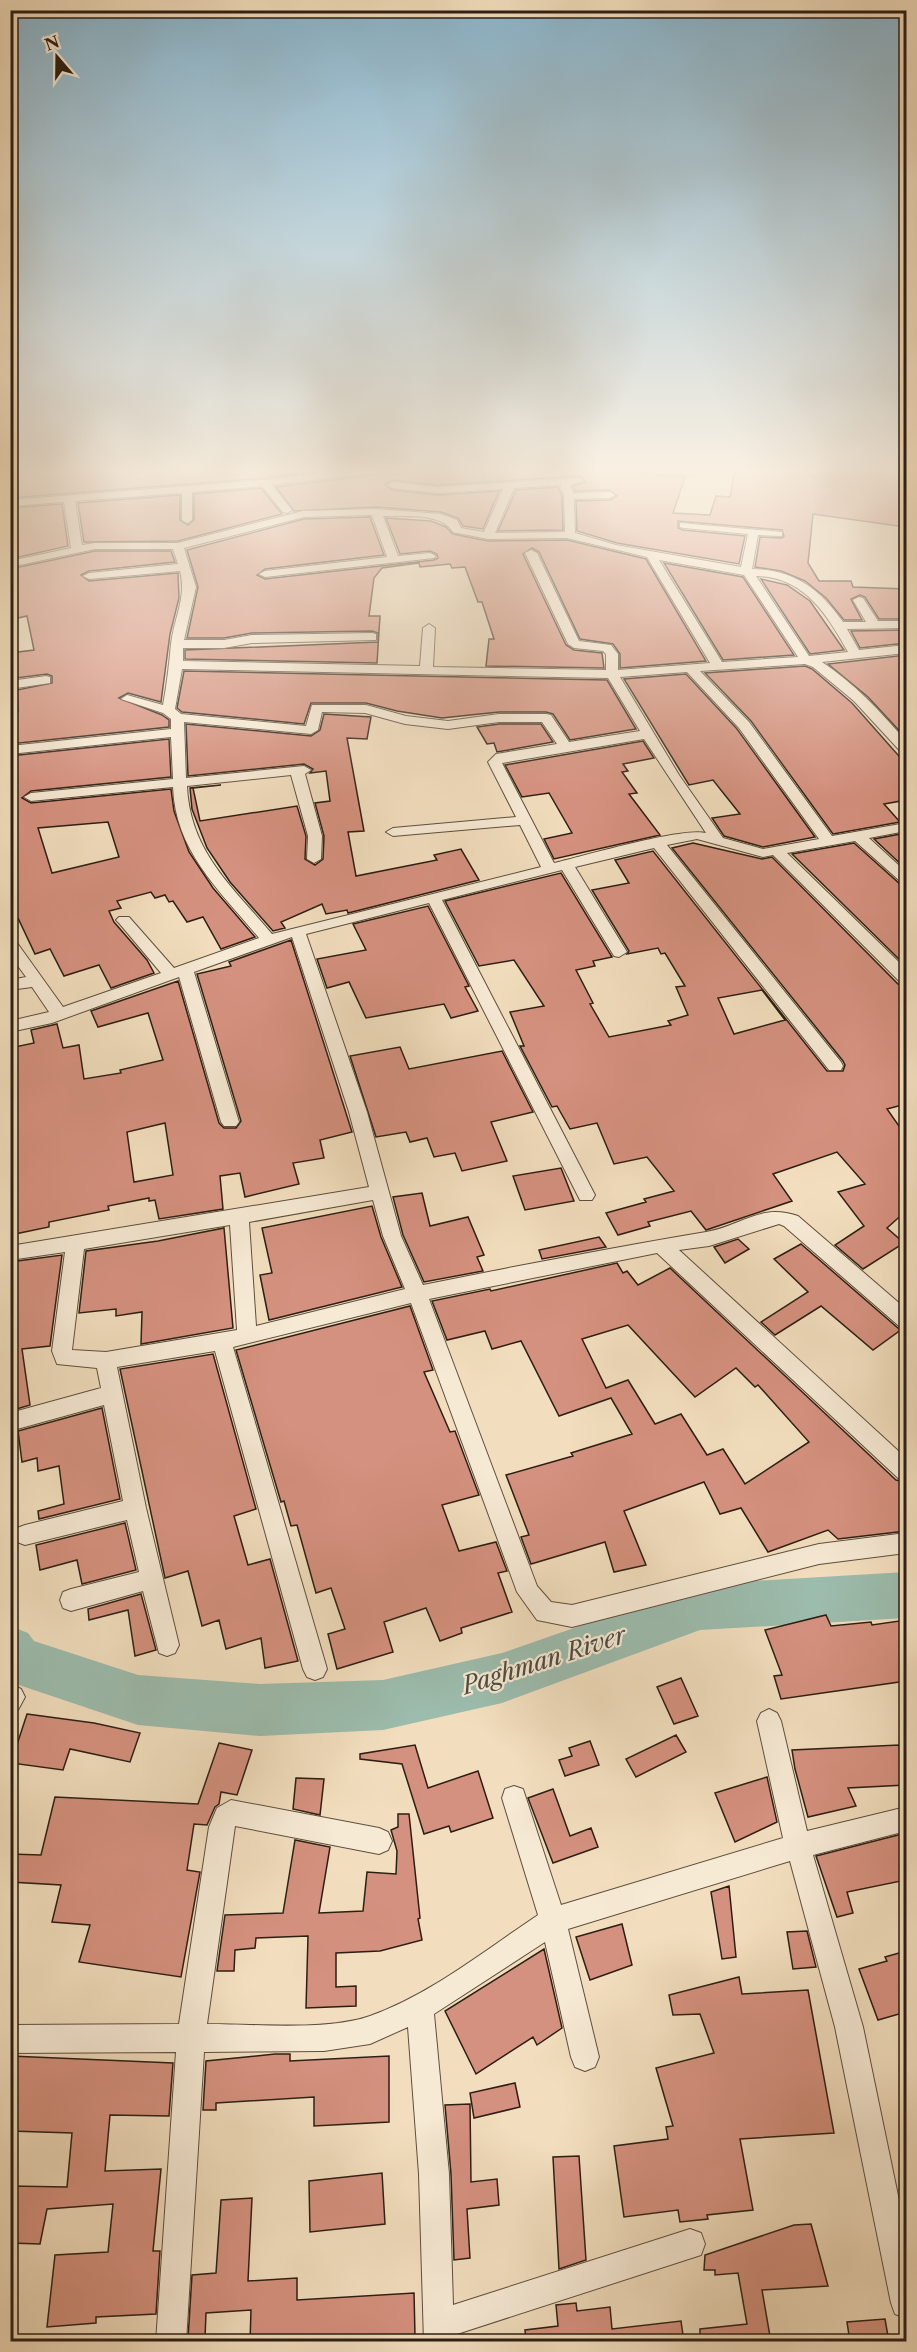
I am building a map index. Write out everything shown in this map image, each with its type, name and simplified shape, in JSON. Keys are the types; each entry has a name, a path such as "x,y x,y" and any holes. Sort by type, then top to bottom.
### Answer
{"street":[{"path":"188,578 190,587 177,644 174,720 181,812 199,856 269,940"},
{"path":"543,578 574,644 608,648 612,654 612,674 718,842"},
{"path":"665,578 717,665"},
{"path":"751,578 806,660 815,662 848,688 906,749"},
{"path":"791,578 825,603 856,655"},
{"path":"859,600 874,625"},
{"path":"839,626 906,624"},
{"path":"426,672 429,628"},
{"path":"177,644 224,644 252,639 372,637"},
{"path":"177,665 426,672 612,674 806,660 906,649"},
{"path":"689,667 744,724 828,841"},
{"path":"10,685 46,680"},
{"path":"127,699 174,720"},
{"path":"10,750 174,720 311,730 317,708 366,709 405,720 448,725 499,718 546,717 565,747"},
{"path":"550,869 496,759 648,734"},
{"path":"31,797 300,771 315,836 314,859"},
{"path":"393,832 524,820"},
{"path":"10,1027 59,1014 298,931 657,843 697,835 763,854 906,827"},
{"path":"858,836 906,879"},
{"path":"657,843 835,1066"},
{"path":"777,851 906,978"},
{"path":"566,865 619,952"},
{"path":"433,897 586,1195"},
{"path":"124,920 178,972 230,1122"},
{"path":"298,931 358,1112 378,1192 392,1236 417,1294 528,1592 545,1612 572,1616 819,1554 906,1543"},
{"path":"10,943 59,1014"},
{"path":"10,985 36,981"},
{"path":"10,1253 239,1217 378,1192"},
{"path":"239,1217 247,1334"},
{"path":"75,1243 62,1351 64,1358 70,1360 106,1360 222,1342 417,1294 661,1245 710,1239 779,1217 791,1221 906,1320"},
{"path":"661,1245 906,1471"},
{"path":"222,1342 315,1669"},
{"path":"106,1360 135,1508 167,1645"},
{"path":"10,1422 112,1394"},
{"path":"25,1535 135,1508"},
{"path":"71,1600 151,1579"},
{"path":"769,1721 798,1846 849,2027 906,2303"},
{"path":"514,1798 554,1921 585,2056"},
{"path":"171,2342 191,2038 222,1827 226,1817 231,1813 379,1841"},
{"path":"10,2039 324,2037 370,2031 420,2007 554,1921 798,1846 906,1819"},
{"path":"420,2007 434,2174 439,2333 690,2244"}],"building":[{"path":"10,578 85,578 89,581 125,578 178,578 179,598 170,634 161,702 128,693 119,698 162,715 169,720 169,727 10,744 10,713 18,712 17,690 52,683 52,676 47,674 16,678 16,674 10,674 10,653 34,650 27,616 18,618 15,608 10,609"},
{"path":"195,578 374,578 369,616 380,616 377,663 185,659 185,650 378,642 378,633 372,631 252,633 224,638 187,638 198,587"},
{"path":"469,578 534,578 566,645 574,650 602,653 604,668 486,666 489,639 494,639 482,602 478,602"},
{"path":"551,578 657,578 706,661 620,668 620,654 613,644 580,639"},
{"path":"673,578 743,578 794,655 723,660"},
{"path":"797,578 817,578 819,581 851,581 853,587 906,589 906,619 879,619 865,597 860,595 851,599 862,620 844,620 826,598 805,581"},
{"path":"761,579 787,585 810,601 844,650 810,654"},
{"path":"906,630 906,643 860,648 851,631"},
{"path":"906,655 906,738 868,697 828,664"},
{"path":"805,666 812,669 852,703 906,764 906,800 884,804 900,822 833,834 751,721 705,673"},
{"path":"184,671 607,680 636,729 570,740 553,714 546,712 499,712 442,718 397,711 366,703 311,703 304,724 182,712 177,708"},
{"path":"686,674 737,729 815,837 763,847 724,836 712,818 740,814 713,780 689,785 624,679"},
{"path":"324,714 371,717 367,739 347,738 364,831 348,832 356,876 437,860 434,855 461,849 479,880 348,913 347,910 326,914 322,904 281,922 285,928 273,931 230,882 207,848 192,809 190,788 221,785 193,788 200,821 297,806 306,836 305,859 315,865 323,859 324,836 315,803 330,801 326,771 310,773 313,769 304,764 188,776 186,724 311,736 320,730"},
{"path":"499,724 541,724 553,742 497,752 494,743 487,744 477,727"},
{"path":"169,739 171,777 31,791 22,798 31,803 171,789 174,811 189,852 213,888 255,937 221,949 203,917 187,922 173,901 169,902 165,895 155,898 151,892 117,901 121,908 109,911 114,922 147,960 154,973 111,988 99,965 64,976 50,949 35,954 10,901 10,756","holes":["108,822 119,857 52,873 38,828"]},
{"path":"643,741 654,758 623,764 628,771 622,772 637,793 629,794 660,835 554,859 544,839 572,833 549,793 522,797 505,765"},
{"path":"906,833 906,869 874,839"},
{"path":"693,843 762,859 772,857 898,984 906,985 906,1104 887,1109 906,1136 906,1211 887,1228 904,1243 863,1269 835,1245 864,1226 838,1192 865,1184 837,1152 773,1174 792,1201 706,1230 691,1211 648,1222 650,1226 618,1235 606,1213 646,1202 644,1199 674,1191 647,1157 614,1164 597,1123 570,1129 557,1106 552,1107 520,1046 524,1046 510,1012 544,1006 514,960 479,966 445,901 561,873 612,957 593,961 595,966 576,970 593,1003 590,1004 609,1037 671,1025 668,1021 688,1015 676,987 685,986 665,953 661,954 658,948 627,954 629,951 592,890 629,883 615,860 653,851 827,1071 843,1071 845,1065 843,1061 672,848","holes":["762,990 785,1020 734,1034 718,998"]},
{"path":"854,843 900,884 906,885 906,966 792,854"},
{"path":"428,906 469,986 465,987 478,1011 451,1018 444,1004 366,1018 349,982 327,988 317,959 366,950 353,924"},
{"path":"291,940 352,1132 320,1140 324,1158 293,1163 299,1184 245,1197 240,1173 220,1176 223,1209 159,1219 155,1200 149,1201 149,1198 108,1206 109,1210 49,1222 49,1227 10,1235 10,1149 17,1147 10,1106 10,1048 34,1043 31,1030 57,1024 63,1048 79,1045 84,1079 121,1073 120,1070 163,1060 148,1013 98,1027 91,1011 178,981 219,1123 224,1128 236,1128 241,1121 197,974 231,966 229,962","holes":["165,1123 173,1175 134,1182 127,1132"]},
{"path":"400,1047 409,1069 502,1051 533,1112 491,1122 507,1161 462,1171 455,1153 434,1157 427,1138 410,1142 406,1132 376,1137 350,1056"},
{"path":"561,1168 574,1201 525,1210 513,1176"},
{"path":"422,1193 430,1226 468,1217 484,1255 477,1257 483,1271 424,1282 403,1235 393,1197"},
{"path":"372,1206 381,1237 402,1287 269,1320 260,1275 272,1273 262,1228"},
{"path":"224,1228 233,1328 141,1344 142,1312 116,1316 116,1309 79,1313 86,1251 158,1241"},
{"path":"599,1237 606,1247 542,1259 539,1250"},
{"path":"738,1239 749,1249 725,1263 714,1247"},
{"path":"801,1244 898,1328 902,1329 873,1350 821,1306 775,1335 761,1322 808,1292 774,1259"},
{"path":"62,1255 50,1346 22,1349 30,1405 10,1411 10,1262"},
{"path":"617,1263 623,1273 627,1271 638,1285 670,1268 896,1480 906,1482 906,1531 838,1539 828,1530 768,1552 741,1508 720,1514 704,1482 624,1511 646,1565 614,1572 605,1542 531,1564 521,1537 529,1535 506,1475 573,1456 571,1453 632,1434 611,1398 559,1416 521,1341 492,1349 485,1331 447,1340 432,1301 490,1289 491,1291","holes":["628,1325 695,1397 736,1368 755,1387 758,1385 809,1442 745,1484 723,1449 707,1455 681,1414 655,1424 628,1380 606,1388 582,1339"]},
{"path":"410,1306 433,1370 424,1372 450,1432 455,1431 479,1495 442,1505 459,1551 496,1542 507,1571 498,1573 512,1612 461,1628 462,1633 440,1641 426,1608 384,1622 393,1652 337,1669 328,1634 345,1629 331,1588 316,1593 297,1525 291,1526 284,1501 281,1502 236,1350"},
{"path":"213,1354 256,1509 234,1516 248,1565 270,1559 298,1661 265,1668 261,1638 226,1649 219,1620 202,1626 188,1571 165,1578 120,1369"},
{"path":"102,1408 120,1499 39,1519 38,1511 64,1504 59,1466 38,1471 37,1458 22,1462 18,1431"},
{"path":"125,1523 136,1570 82,1584 77,1560 40,1570 36,1545"},
{"path":"141,1594 156,1650 135,1656 128,1610 89,1620 88,1609"},
{"path":"826,1615 831,1626 871,1622 872,1625 906,1620 906,1681 781,1699 774,1676 782,1675 765,1630"},
{"path":"681,1678 698,1716 674,1724 657,1687"},
{"path":"27,1714 94,1723 140,1733 130,1762 70,1749 63,1770 11,1763"},
{"path":"676,1735 686,1752 636,1777 626,1759"},
{"path":"590,1741 599,1765 565,1776 559,1760 572,1756 569,1748"},
{"path":"219,1743 252,1750 237,1795 221,1792 219,1804 215,1807 207,1825 194,1824 187,1870 200,1872 181,1977 79,1962 90,1925 52,1922 61,1885 10,1882 10,1854 41,1855 55,1797 198,1804"},
{"path":"415,1745 428,1788 478,1771 493,1818 451,1832 449,1826 424,1834 402,1764 360,1759 360,1754"},
{"path":"899,1745 906,1785 848,1788 856,1806 808,1817 792,1750"},
{"path":"767,1777 777,1822 735,1842 715,1793"},
{"path":"296,1778 324,1779 320,1815 293,1809"},
{"path":"553,1789 570,1836 591,1828 598,1847 553,1863 528,1798"},
{"path":"398,1814 409,1814 420,1918 418,1919 422,1940 380,1951 336,1953 336,1987 356,1986 356,2006 306,2008 308,1936 256,1938 255,1948 235,1950 234,1971 217,1971 225,1915 283,1913 295,1840 330,1847 319,1913 363,1911 367,1872 396,1874 397,1851 391,1830 398,1827"},
{"path":"906,1833 906,1880 847,1892 853,1913 837,1917 816,1856"},
{"path":"729,1886 736,1957 722,1959 711,1892"},
{"path":"622,1924 632,1965 590,1980 576,1937"},
{"path":"807,1931 816,1967 793,1969 787,1932"},
{"path":"544,1949 562,2028 537,2045 533,2037 476,2074 445,2011"},
{"path":"906,1951 906,2012 878,2020 859,1969 887,1961 885,1957"},
{"path":"739,1977 742,1994 808,1990 834,2133 740,2139 753,2210 707,2215 708,2219 680,2222 678,2210 624,2217 614,2146 668,2139 666,2127 673,2126 656,2068 714,2053 700,2014 673,2015 669,1995"},
{"path":"290,2054 290,2061 389,2056 389,2122 314,2126 314,2097 216,2103 216,2110 203,2110 206,2061"},
{"path":"10,2056 173,2063 169,2116 110,2115 105,2171 161,2169 153,2251 160,2251 156,2314 96,2317 96,2323 47,2327 55,2255 108,2252 113,2204 47,2209 40,2244 10,2243 10,2186 67,2187 72,2133 10,2131"},
{"path":"515,2083 520,2107 474,2118 470,2093"},
{"path":"470,2104 471,2182 497,2179 499,2205 467,2209 470,2258 454,2260 451,2174 445,2105"},
{"path":"579,2156 586,2260 559,2269 553,2157"},
{"path":"382,2173 385,2224 310,2232 309,2181"},
{"path":"252,2198 248,2281 297,2278 297,2300 414,2293 415,2336 250,2342 251,2310 206,2313 205,2338 188,2339 192,2275 216,2273 221,2200"},
{"path":"811,2224 828,2286 762,2290 771,2342 700,2342 700,2329 747,2324 738,2273 715,2275 715,2270 704,2270 705,2255 794,2225"},
{"path":"576,2303 577,2311 610,2307 612,2329 681,2321 684,2342 526,2342 525,2330 558,2326 556,2305"},
{"path":"885,2319 889,2342 850,2342 847,2322"}],"waterway":[{"name":"Paghman River","path":"10,1650 17,1660 138,1700 260,1710 383,1705 502,1678 700,1607 906,1595"}]}
